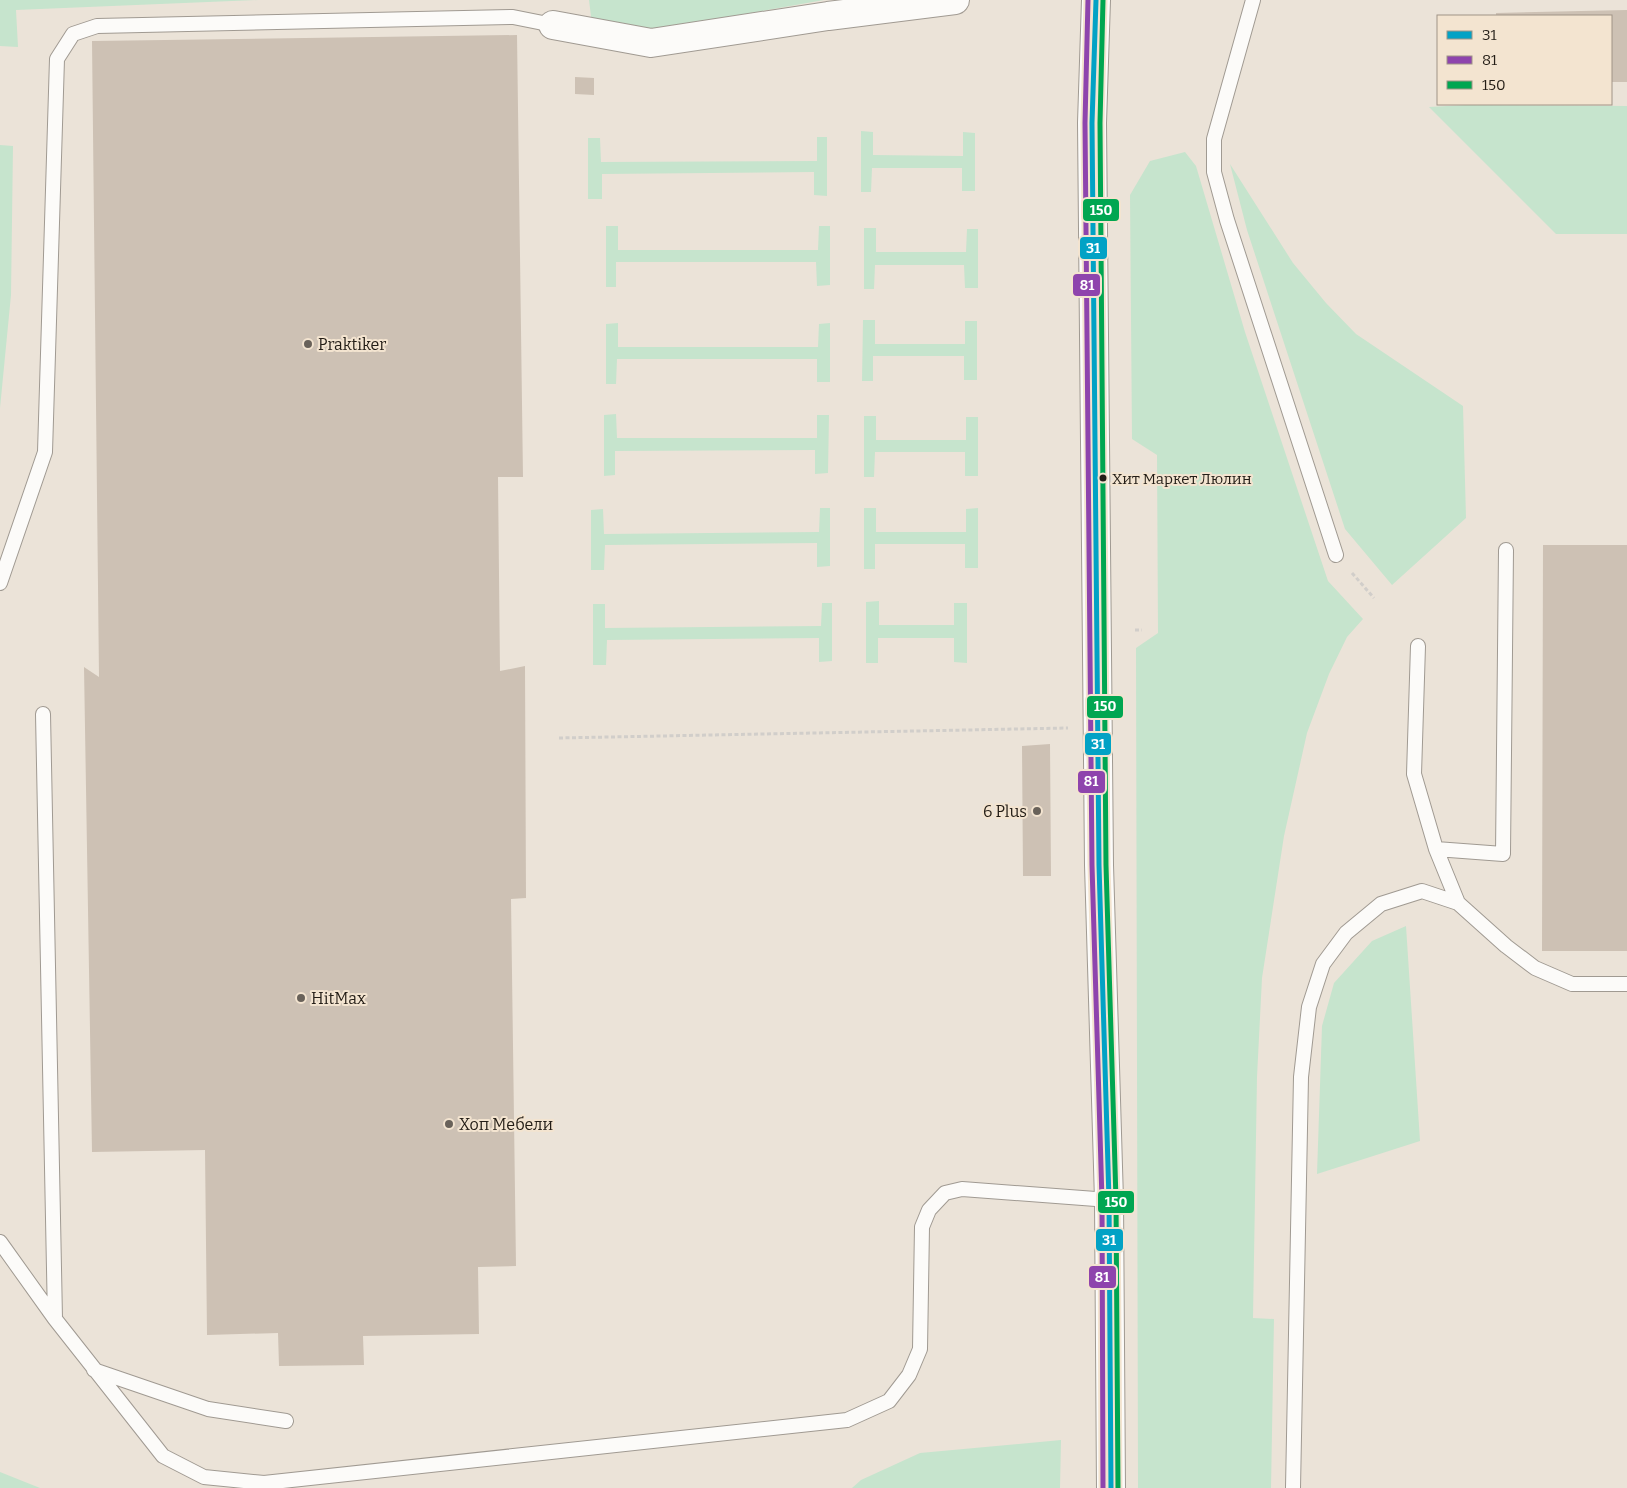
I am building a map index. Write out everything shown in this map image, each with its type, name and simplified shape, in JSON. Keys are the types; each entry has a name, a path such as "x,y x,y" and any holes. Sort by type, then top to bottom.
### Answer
{"street":[{"path":"1096,0 1092,123 1098,856 1108,1200 1111,1488"},
{"path":"553,25 652,44 828,16 943,1"}],"lane":[{"path":"1253,0 1214,139 1214,172 1227,220 1336,555"},
{"path":"0,583 45,452 57,59 73,34 97,26 504,17 553,25"},
{"path":"1436,849 1503,854 1506,550"},
{"path":"1418,646 1414,774 1436,849 1458,903"},
{"path":"43,714 55,1319"},
{"path":"1294,1488 1301,1077 1309,1007 1323,964 1346,933 1381,904 1422,891 1458,903 1506,946 1535,968 1572,984 1627,984"},
{"path":"0,1242 55,1319 163,1456 204,1477 264,1483 848,1420 889,1401 909,1375 920,1349 922,1227 929,1210 945,1193 962,1189 1108,1200"},
{"path":"94,1369 208,1409 286,1421"}],"path":[{"path":"1355,577 1374,598"},
{"path":"1135,630 1142,630"},
{"path":"559,738 1068,728"}],"green space":[{"path":"0,0 258,0 16,10 18,47 0,46"},
{"path":"589,0 824,0 594,41"},
{"path":"1466,105 1627,106 1627,234 1556,234 1429,107"},
{"path":"861,131 873,132 873,155 963,156 963,132 975,133 975,191 962,191 962,168 872,168 871,192 861,192"},
{"path":"817,137 827,137 827,196 814,195 814,172 602,174 602,199 588,199 588,138 600,138 601,162 817,161"},
{"path":"0,145 13,146 11,295 0,408"},
{"path":"1185,152 1196,166 1245,332 1328,581 1363,619 1347,637 1329,674 1307,733 1284,836 1262,978 1257,1077 1253,1318 1274,1319 1271,1488 1138,1488 1136,648 1158,633 1157,455 1132,439 1130,195 1150,161"},
{"path":"1230,164 1293,263 1326,303 1356,334 1463,406 1466,518 1392,585 1345,529 1247,230"},
{"path":"606,226 618,226 618,250 818,250 819,226 830,226 830,285 817,286 816,262 616,262 616,287 606,287"},
{"path":"864,228 876,228 876,252 966,252 967,229 978,229 978,288 965,288 964,265 875,265 874,289 864,289"},
{"path":"863,320 875,320 875,344 965,344 965,321 977,321 977,380 964,380 964,356 873,356 873,381 862,381"},
{"path":"618,323 618,347 818,347 819,324 830,323 830,382 817,382 817,359 617,359 616,384 606,384 606,324"},
{"path":"616,414 617,438 817,438 817,415 829,415 828,473 815,474 815,450 615,451 615,475 604,476 604,415"},
{"path":"864,416 876,416 876,440 966,440 966,417 978,417 978,476 965,476 965,452 875,452 874,477 864,477"},
{"path":"820,508 830,508 830,566 817,567 817,543 605,545 604,570 591,570 591,510 603,509 604,534 819,532"},
{"path":"864,508 876,508 876,532 966,532 966,509 978,508 978,568 965,568 965,544 875,544 875,569 864,569"},
{"path":"879,601 879,625 954,625 954,603 967,603 967,663 954,662 954,638 878,638 878,663 866,663 866,602"},
{"path":"822,603 832,603 832,661 819,662 819,638 607,640 606,665 593,665 593,604 605,604 605,628 821,626"},
{"path":"1406,926 1420,1141 1317,1174 1322,1026 1334,983 1372,941"},
{"path":"1061,1440 1060,1488 852,1488 861,1480 920,1453"},
{"path":"0,1472 40,1488 0,1488"}],"building":[{"path":"1627,10 1627,82 1612,82 1612,15 1496,15 1496,13"},
{"path":"517,35 523,477 498,477 500,671 525,666 526,898 511,899 516,1266 478,1267 479,1334 363,1336 364,1365 279,1366 278,1333 207,1335 205,1150 92,1152 84,667 99,677 92,41"},
{"path":"575,77 594,78 594,95 575,94"},
{"path":"1543,545 1627,545 1627,951 1542,951"},
{"name":"6 Plus","path":"1050,744 1051,876 1023,876 1022,746"}],"transit line":[{"name":"81","path":"1088,0 1085,123 1092,865 1102,1200 1103,1488"},
{"name":"31","path":"1096,0 1092,123 1099,865 1109,1200 1111,1488"},
{"name":"150","path":"1103,0 1100,123 1106,865 1116,1200 1118,1488"}],"place":[{"name":"Praktiker","path":"308,344"},
{"name":"Хит Маркет Люлин","path":"1103,478"},
{"name":"6 Plus","path":"1037,811"},
{"name":"HitMax","path":"301,998"},
{"name":"Хоп Мебели","path":"449,1124"}]}
